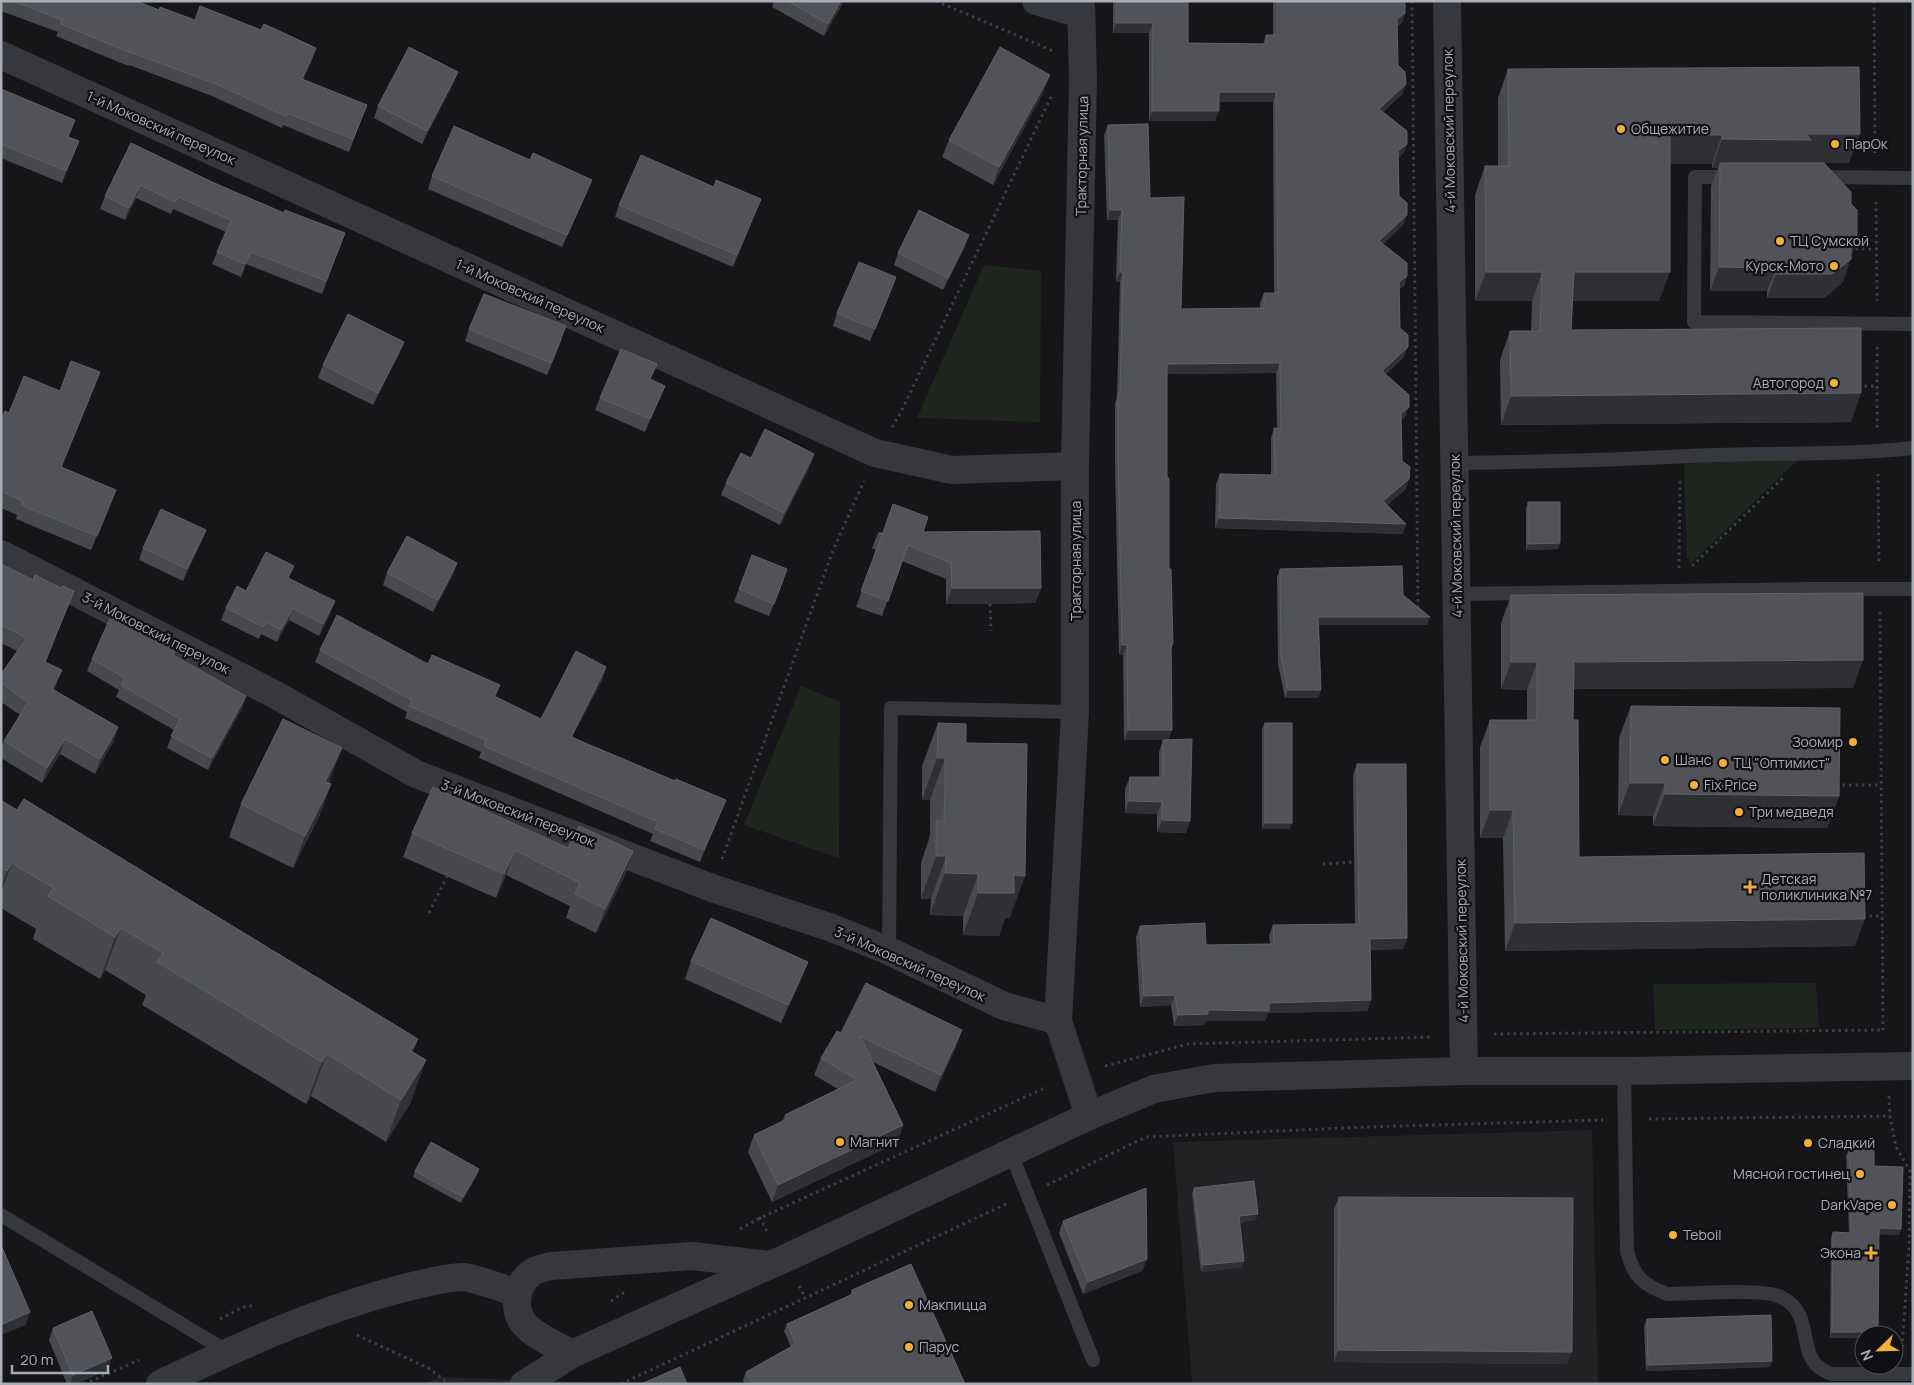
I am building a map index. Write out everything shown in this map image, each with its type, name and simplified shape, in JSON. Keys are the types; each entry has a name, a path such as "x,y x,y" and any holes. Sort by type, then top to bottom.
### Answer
{"street":[{"path":"1036,1 1081,8"},
{"name":"4-й Моковский переулок","path":"1447,1 1464,1071"},
{"name":"Тракторная улица","path":"1081,8 1083,62 1075,466 1075,712 1058,1021 1088,1116"},
{"name":"1-й Моковский переулок","path":"1,55 875,453 952,470 1075,466"},
{"name":"3-й Моковский переулок","path":"1,554 274,694 416,774 712,888 832,928 889,951 1004,1006 1058,1021"},
{"path":"524,1384 572,1354 777,1262 1088,1116 1154,1089 1214,1078 1464,1071 1624,1071 1900,1066"},
{"path":"572,1354 526,1326 519,1316 517,1305 518,1293 522,1283 530,1274 540,1268 692,1256 777,1262"},
{"path":"160,1384 228,1352 317,1316 374,1296 422,1284 464,1277 518,1293"}],"lane":[{"path":"1742,177 1695,177 1694,322 1913,324"},
{"path":"1809,177 1913,178"},
{"path":"1455,463 1878,452 1913,448"},
{"path":"1456,594 1913,589"},
{"path":"889,951 891,708 1075,712"},
{"path":"1624,1071 1627,1251 1631,1266 1639,1278 1652,1288 1667,1294 1765,1292 1781,1298 1794,1308 1803,1322 1809,1356 1822,1371 1832,1374 1907,1374"},
{"path":"1011,1153 1093,1360"},
{"path":"1,1215 228,1352"}],"path":[{"path":"936,1 1038,45 1083,62"},
{"path":"1412,1 1418,616"},
{"path":"1874,1 1883,1030 1900,1066 1890,1116 1896,1147 1911,1172 1907,1374"},
{"path":"1849,249 1876,249"},
{"path":"1855,380 1855,386 1877,386"},
{"path":"1649,591 1679,578 1808,454"},
{"path":"1679,578 1680,457"},
{"path":"990,604 991,631"},
{"path":"1828,785 1882,785"},
{"path":"1323,864 1354,862"},
{"path":"429,913 447,876"},
{"path":"1860,916 1882,916"},
{"path":"805,1297 777,1262 760,1218 1076,1074"},
{"path":"621,1384 1146,1137 1626,1119 1890,1116"}],"shaded area":[{"path":"984,265 1041,271 1040,422 917,418"},
{"path":"1800,458 1691,563 1687,557 1684,461"},
{"path":"801,686 840,702 839,858 744,825"},
{"path":"1816,983 1819,1028 1655,1030 1653,984"},
{"path":"1592,1130 1598,1384 1192,1384 1173,1142"},
{"path":"440,1377 597,1383 598,1384 424,1384"}],"building":[{"path":"13,1 136,1 159,10 160,7 195,20 200,6 261,30 264,24 316,48 302,79 367,105 353,139 287,113 286,116 216,84 133,54 61,24 62,20"},
{"path":"788,1 841,1 828,24"},
{"path":"1116,1 1188,1 1188,43 1266,44 1266,35 1277,35 1277,1 1405,1 1405,13 1397,19 1398,65 1405,72 1406,84 1379,109 1407,131 1407,144 1398,151 1399,196 1407,203 1407,215 1379,241 1407,263 1407,276 1399,282 1400,328 1408,335 1408,347 1382,371 1409,395 1409,407 1401,414 1402,461 1410,467 1409,479 1383,501 1406,524 1219,518 1220,474 1275,475 1274,428 1281,429 1280,363 1167,364 1167,478 1169,478 1169,569 1171,569 1173,644 1171,644 1172,730 1128,730 1127,645 1122,645 1118,456 1118,393 1120,393 1123,272 1120,272 1122,210 1110,210 1108,125 1148,124 1150,198 1184,197 1181,309 1264,308 1264,293 1278,293 1276,92 1219,92 1219,111 1152,111 1153,23 1116,23"},
{"path":"409,47 458,72 427,131 378,106"},
{"path":"1000,47 1050,75 999,167 949,140"},
{"path":"1859,67 1860,134 1806,134 1811,140 1722,139 1722,135 1670,135 1670,272 1574,272 1571,330 1861,328 1861,393 1511,396 1510,331 1540,331 1542,272 1486,272 1485,166 1509,166 1508,69"},
{"path":"1,89 75,120 68,137 79,141 66,171 1,144"},
{"path":"454,126 530,160 533,153 592,180 567,235 432,176"},
{"path":"131,143 212,182 284,213 285,210 345,233 326,281 251,252 245,264 217,252 231,220 178,197 175,202 140,185 129,208 105,196"},
{"path":"641,155 714,187 716,180 761,199 737,255 619,205"},
{"name":"ТЦ Сумской","path":"1720,163 1824,163 1851,192 1851,204 1857,210 1857,239 1851,246 1851,259 1832,274 1776,274 1776,268 1719,267"},
{"path":"919,210 969,235 948,278 898,253"},
{"path":"859,262 896,277 875,329 837,313"},
{"path":"484,294 566,326 551,363 469,329"},
{"path":"348,314 404,342 378,393 323,365"},
{"path":"621,349 657,364 650,379 665,386 650,419 600,398"},
{"path":"71,361 100,372 61,467 116,490 97,536 21,505 23,501 1,491 1,419 5,411 9,413 24,376 60,391"},
{"path":"765,429 814,454 784,513 726,483 741,453 751,458"},
{"path":"1528,502 1560,502 1560,543 1528,544"},
{"path":"893,504 928,517 923,532 1040,531 1041,588 952,588 951,563 908,545 888,601 861,591 882,535 878,533 883,533"},
{"path":"161,509 206,530 187,569 143,548"},
{"path":"407,536 457,563 438,600 387,573"},
{"path":"266,552 294,566 288,578 335,601 323,624 293,608 281,630 266,622 263,627 226,608 237,586 246,591"},
{"path":"752,555 787,569 774,604 739,589"},
{"path":"1,564 33,580 35,575 61,588 63,586 74,591 45,662 62,670 52,689 118,727 100,759 65,739 47,768 4,741 28,702 1,683 1,674 27,638 1,625"},
{"path":"1402,566 1403,595 1430,617 1318,617 1321,690 1288,690 1281,656 1280,569"},
{"path":"1863,593 1863,660 1574,662 1573,720 1578,720 1579,857 1864,853 1865,919 1515,923 1513,810 1490,810 1490,720 1537,720 1537,662 1511,662 1511,595"},
{"path":"337,615 428,664 432,655 500,685 494,696 541,719 576,651 606,667 571,737 675,781 676,779 726,800 704,850 655,829 658,822 484,746 486,740 409,706 412,700 320,650"},
{"path":"111,616 127,624 128,622 177,647 173,655 246,696 212,758 171,736 180,719 121,685 125,678 92,659"},
{"path":"1631,706 1840,708 1839,796 1665,794 1665,783 1630,783"},
{"path":"283,719 342,748 325,782 331,784 305,836 241,804"},
{"path":"938,723 966,724 966,743 1027,744 1025,876 1014,875 1014,893 978,893 978,874 945,873 946,856 936,856 936,821 944,821 945,791 945,758 937,758"},
{"path":"1265,723 1292,723 1292,823 1265,823"},
{"path":"1192,739 1190,821 1162,820 1162,802 1129,801 1130,777 1163,777 1163,740"},
{"path":"1357,764 1406,764 1407,938 1370,939 1371,1000 1269,1003 1269,1011 1208,1010 1208,1014 1178,1015 1175,995 1144,996 1140,926 1205,923 1206,945 1274,944 1273,925 1359,924"},
{"path":"433,787 568,848 579,826 633,851 605,909 575,894 580,883 515,850 504,874 412,833"},
{"path":"24,799 418,1039 411,1051 426,1060 401,1100 327,1054 322,1062 157,962 163,953 121,928 115,937 48,896 54,888 12,863 7,871 1,868 1,803 2,801 17,810"},
{"path":"711,918 808,962 788,1005 691,961"},
{"path":"866,983 962,1030 941,1075 860,1036 903,1125 778,1185 754,1135 787,1119 785,1115 857,1080 821,1058 837,1031 841,1033"},
{"path":"431,1142 479,1169 463,1197 415,1171"},
{"path":"1874,1149 1874,1166 1903,1167 1901,1229 1879,1228 1878,1325 1854,1325 1854,1332 1832,1332 1833,1232 1851,1233 1849,1150"},
{"path":"1254,1181 1258,1214 1239,1216 1244,1261 1203,1265 1194,1188"},
{"path":"1146,1188 1147,1259 1088,1282 1063,1221"},
{"path":"1339,1197 1573,1198 1572,1352 1338,1350"},
{"path":"1,1245 30,1312 1,1325"},
{"path":"911,1264 965,1384 752,1384 746,1372 796,1344 787,1324 853,1294 852,1290"},
{"path":"92,1311 112,1358 73,1375 53,1328"},
{"path":"1771,1315 1772,1361 1648,1365 1647,1319"},
{"path":"680,1367 687,1384 641,1384"}],"place":[{"name":"Общежитие","path":"1621,129"},
{"name":"ПарОк","path":"1835,144"},
{"name":"ТЦ Сумской","path":"1780,241"},
{"name":"Курск-Мото","path":"1834,266"},
{"name":"Автогород","path":"1834,383"},
{"name":"Зоомир","path":"1853,742"},
{"name":"Шанс","path":"1665,760"},
{"name":"ТЦ \"Оптимист\"","path":"1723,763"},
{"name":"Fix Price","path":"1694,785"},
{"name":"Три медведя","path":"1739,812"},
{"name":"Детская поликлиника №7","path":"1750,887"},
{"name":"Магнит","path":"840,1142"},
{"name":"Сладкий","path":"1808,1143"},
{"name":"Мясной гостинец","path":"1860,1174"},
{"name":"DarkVape","path":"1892,1205"},
{"name":"Teboil","path":"1673,1235"},
{"name":"Экона","path":"1871,1253"},
{"name":"Макпицца","path":"909,1305"},
{"name":"Парус","path":"909,1347"}]}
